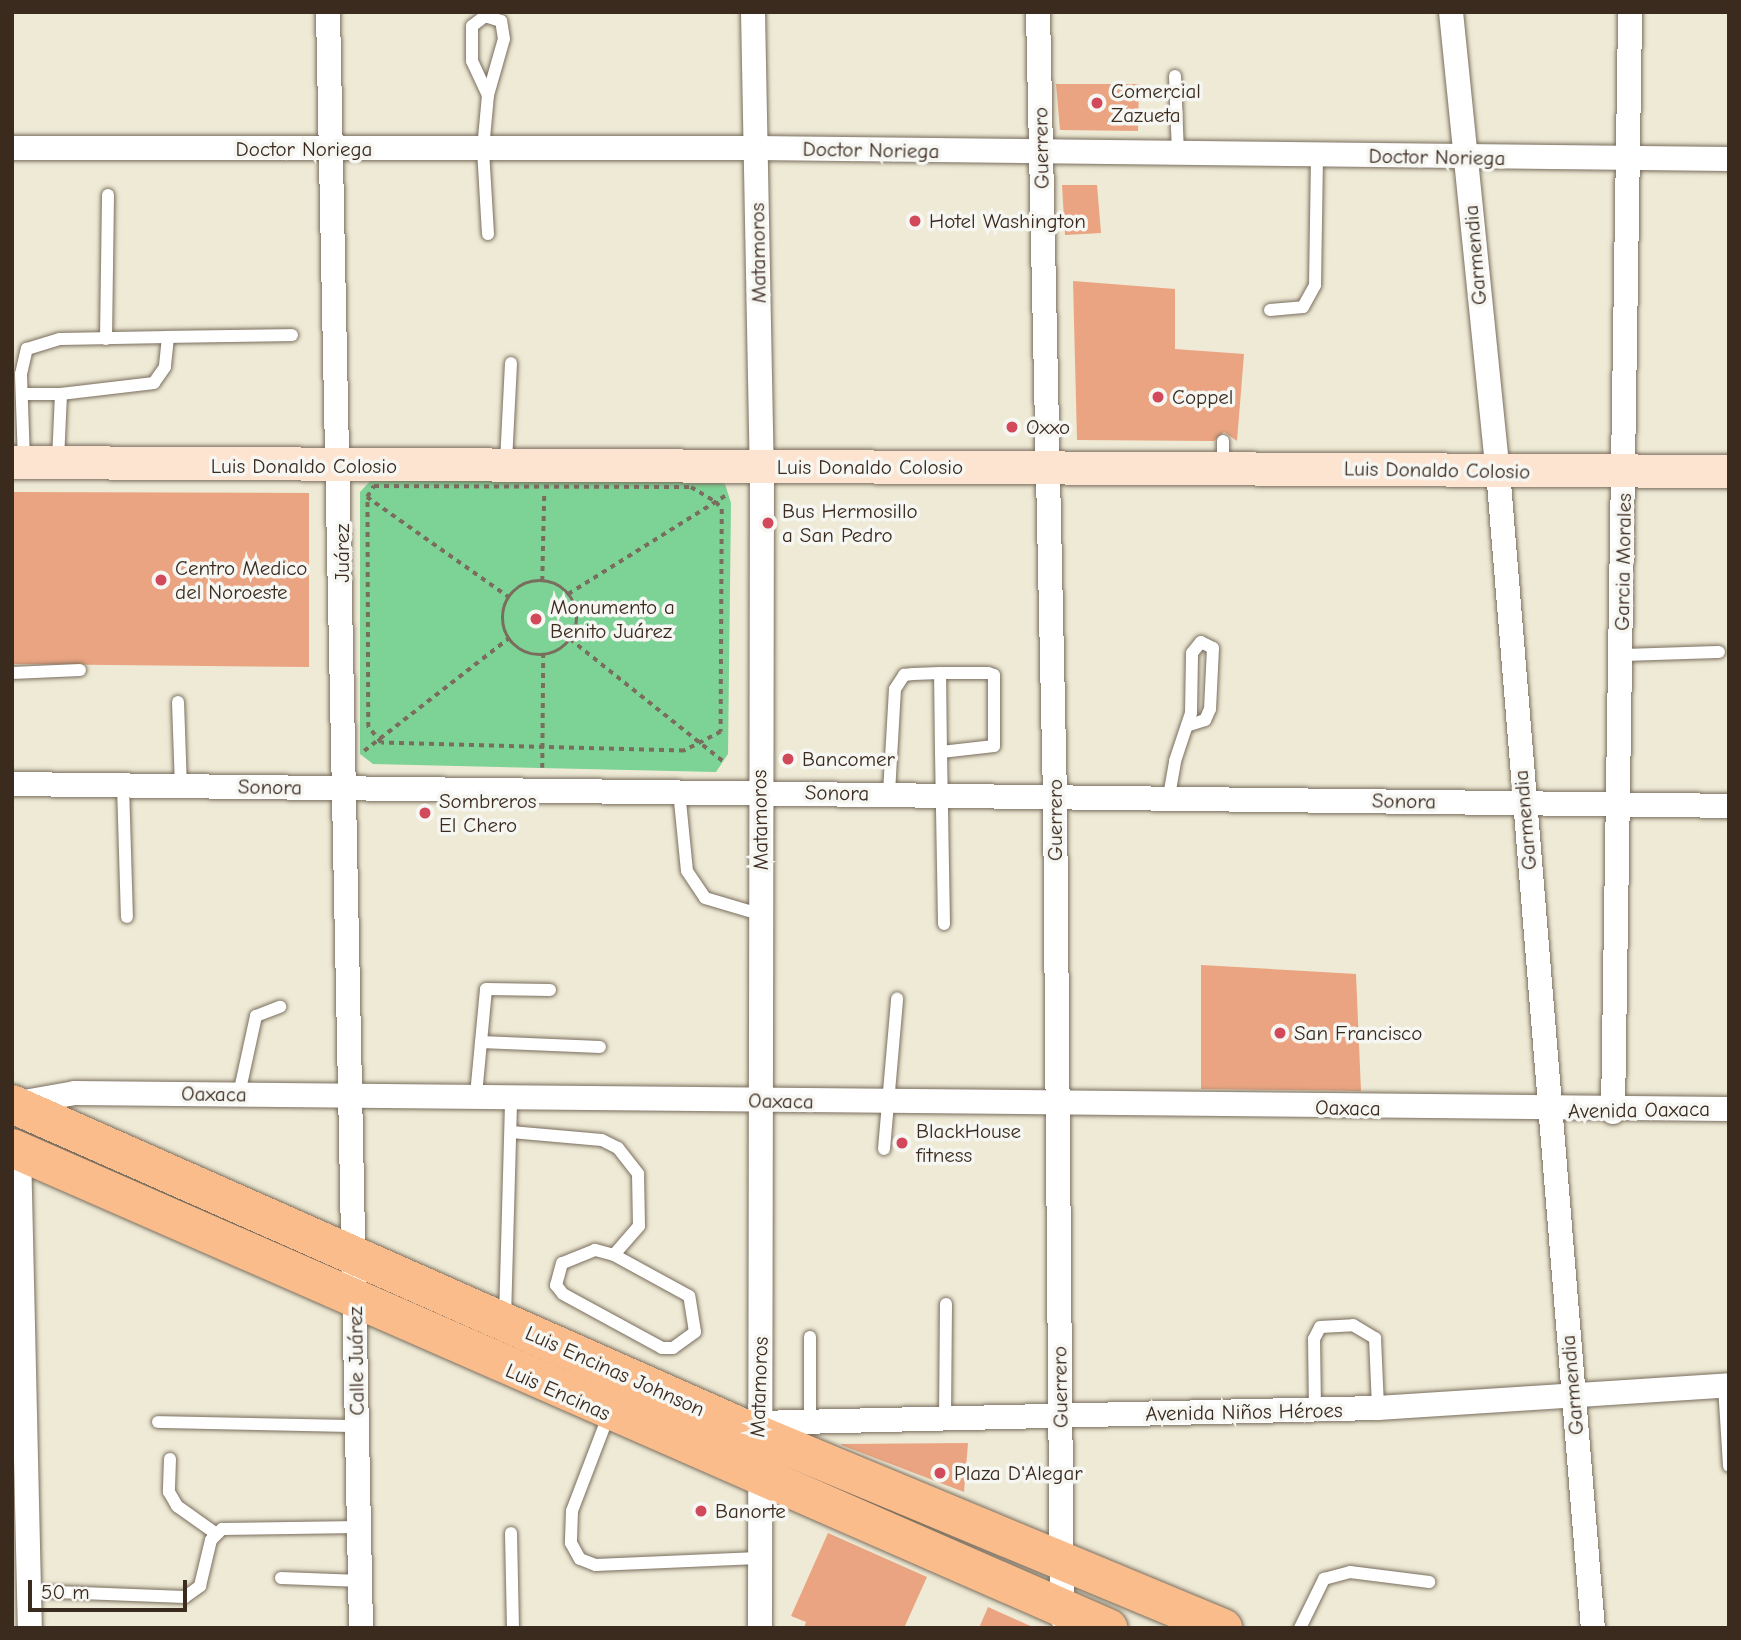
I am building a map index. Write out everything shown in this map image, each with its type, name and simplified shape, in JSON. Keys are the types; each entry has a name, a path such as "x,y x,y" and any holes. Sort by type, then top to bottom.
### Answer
{"main road":[{"name":"Luis Donaldo Colosio","path":"18,463 351,480 506,466 1046,467 1223,454 1498,471 1729,471"},
{"name":"Luis Encinas Johnson","path":"13,1104 354,1257 758,1429 810,1439 1060,1563 1223,1628"},
{"name":"Luis Encinas","path":"16,1149 355,1303 757,1476 1062,1617 1108,1628"}],"street":[{"name":"Juárez","path":"328,12 351,480 343,788 348,1095"},
{"name":"Matamoros","path":"753,12 762,466 762,1100 757,1476 760,1628"},
{"name":"Guerrero","path":"1038,12 1055,796 1062,1617"},
{"name":"Garmendia","path":"1451,12 1498,471 1523,803 1593,1628"},
{"name":"Garcia Morales","path":"1613,1112 1630,12"},
{"name":"Doctor Noriega","path":"12,149 756,148 1729,159"},
{"name":"Sonora","path":"12,784 1169,796 1729,806"},
{"name":"Oaxaca","path":"13,1104 75,1093 1550,1110"},
{"name":"Calle Juárez","path":"348,1095 361,1628"},
{"name":"Avenida Oaxaca","path":"1550,1110 1613,1112 1729,1109"},
{"path":"16,1149 18,1335 30,1628"},
{"name":"Avenida Niños Héroes","path":"810,1439 945,1419 1378,1408 1726,1385"}],"lane":[{"path":"488,95 472,61 472,26 485,16 503,28 502,61 488,95 483,149 488,234"},
{"path":"1175,76 1178,154"},
{"path":"1270,310 1303,307 1315,285 1317,156"},
{"path":"106,338 108,195"},
{"path":"18,463 23,394 22,358 36,342 292,335"},
{"path":"23,394 61,394 154,383 165,367 168,337"},
{"path":"506,466 511,363"},
{"path":"58,464 61,394"},
{"path":"1169,796 1187,726 1194,647 1209,643 1209,715 1187,726"},
{"path":"1622,655 1719,652"},
{"path":"12,673 80,670"},
{"path":"940,673 944,923"},
{"path":"889,793 898,680 940,673 988,673 998,680 995,746 941,752"},
{"path":"178,702 181,786"},
{"path":"123,785 127,917"},
{"path":"679,791 687,871 705,898 762,915"},
{"path":"476,1096 486,989 550,990"},
{"path":"884,1149 897,999"},
{"path":"239,1094 256,1016 281,1007"},
{"path":"481,1042 600,1047"},
{"path":"505,1322 512,1097"},
{"path":"510,1132 587,1136 618,1148 631,1161 642,1217 614,1255"},
{"path":"595,1250 614,1255 689,1296 695,1332 673,1348 662,1348 556,1285 562,1263 571,1257 595,1250"},
{"path":"945,1419 946,1304"},
{"path":"1315,1410 1314,1339 1320,1327 1353,1325 1375,1338 1378,1408"},
{"path":"810,1337 810,1439"},
{"path":"1726,1385 1729,1466"},
{"path":"609,1414 572,1511 571,1544 580,1559 596,1565 758,1558"},
{"path":"158,1422 356,1426"},
{"path":"170,1459 169,1492 177,1506 215,1534"},
{"path":"215,1534 243,1526 359,1527"},
{"path":"511,1533 513,1628"},
{"path":"29,1591 185,1597 205,1576 215,1534"},
{"path":"1300,1628 1324,1579 1350,1572 1429,1582"},
{"path":"281,1578 360,1580"}],"path":[{"path":"542,581 544,475"},
{"path":"351,480 367,497 509,597"},
{"path":"374,485 691,487 716,502 722,509 720,732 704,746 684,751 378,740 368,727 367,497 374,485"},
{"path":"568,594 728,494"},
{"path":"542,581 568,594 577,616 570,639 543,654 523,651 509,638 503,618 509,597 523,584 542,581"},
{"path":"360,754 509,638"},
{"path":"570,639 723,762"},
{"path":"542,768 543,654"}],"green space":[{"path":"374,477 709,477 725,484 731,503 728,754 716,772 373,764 360,754 360,492"}],"building":[{"name":"Comercial Zazueta","path":"1056,84 1139,84 1138,131 1060,130"},
{"path":"1062,185 1097,185 1101,233 1065,235"},
{"name":"Coppel","path":"1073,281 1175,289 1175,349 1244,354 1237,441 1224,432 1214,441 1077,440"},
{"name":"Centro Medico del Noroeste","path":"12,492 309,493 309,667 12,664"},
{"name":"San Francisco","path":"1201,965 1356,974 1361,1091 1201,1089"},
{"name":"Plaza D'Alegar","path":"968,1443 964,1492 841,1445 841,1444"},
{"path":"828,1533 927,1577 904,1628 804,1628 806,1622 791,1616"},
{"path":"988,1607 1035,1628 979,1628"}],"place":[{"name":"Comercial Zazueta","path":"1097,103"},
{"name":"Hotel Washington","path":"915,221"},
{"name":"Coppel","path":"1158,397"},
{"name":"Oxxo","path":"1012,427"},
{"name":"Bus Hermosillo a San Pedro","path":"768,523"},
{"name":"Centro Medico del Noroeste","path":"161,580"},
{"name":"Monumento a Benito Juárez","path":"536,619"},
{"name":"Bancomer","path":"788,759"},
{"name":"Sombreros El Chero","path":"425,813"},
{"name":"San Francisco","path":"1280,1033"},
{"name":"BlackHouse fitness","path":"902,1143"},
{"name":"Plaza D'Alegar","path":"940,1473"},
{"name":"Banorte","path":"701,1511"}]}
